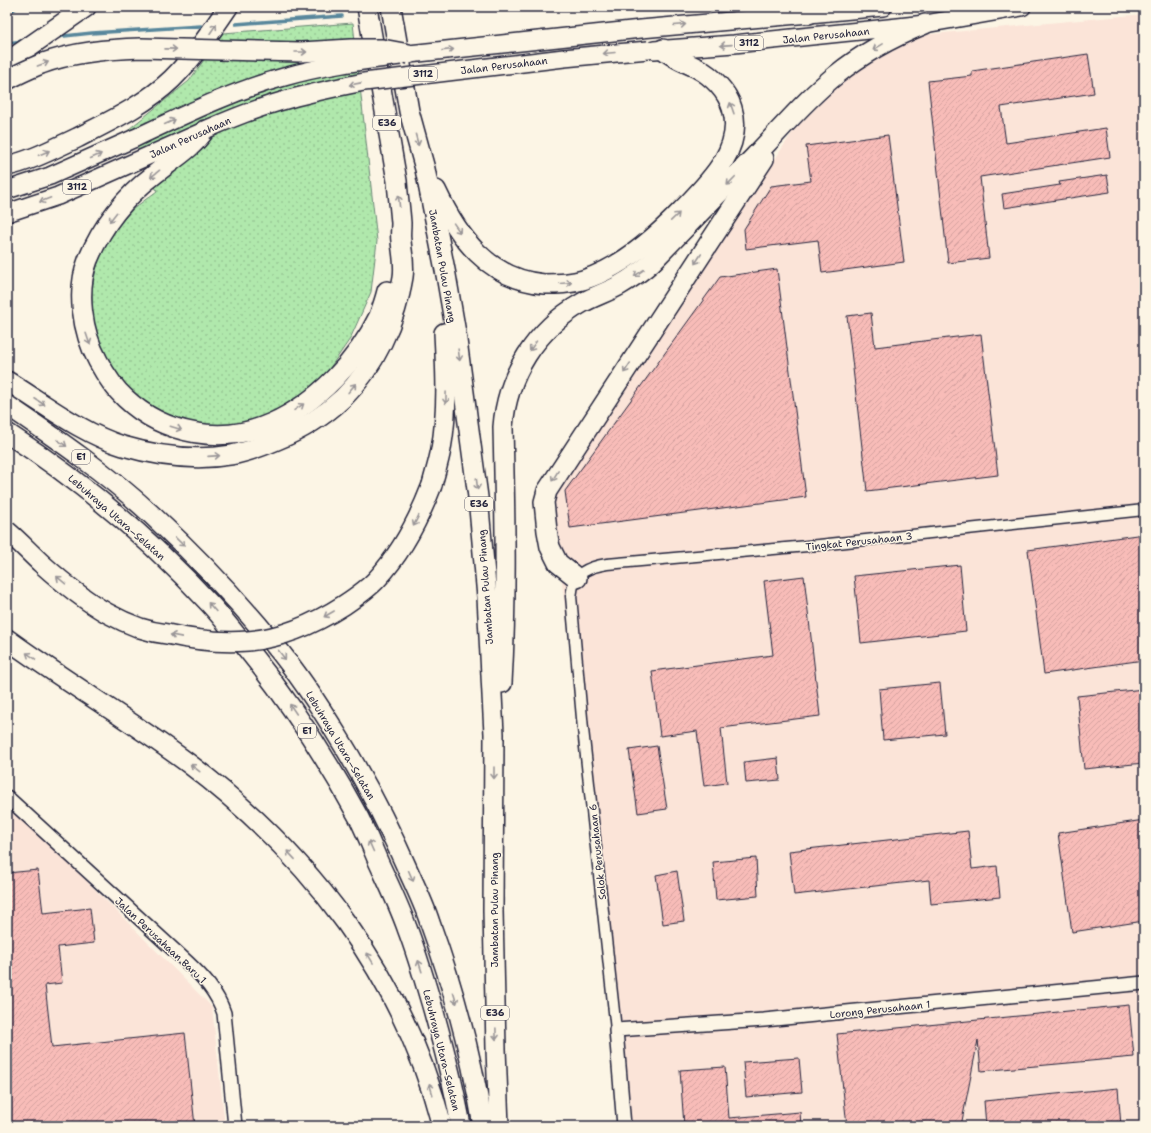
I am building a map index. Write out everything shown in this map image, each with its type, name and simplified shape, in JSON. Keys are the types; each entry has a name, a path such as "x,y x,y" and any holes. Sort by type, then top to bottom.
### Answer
{"highway":[{"path":"7,62 86,7"},
{"path":"7,166 30,159 58,147 116,118 146,99 171,80 182,68 208,36 228,7"},
{"name":"E36","path":"367,7 397,181 401,240"},
{"name":"Jambatan Pulau Pinang","path":"391,7 409,111 425,169 446,275 478,497 487,597 494,734 493,911 499,1126"},
{"path":"494,734 502,683 505,633 506,550 503,427 504,413 512,385 520,366 529,351 537,340 557,321 580,304 630,279 652,262 822,87 851,64 885,43 903,33 925,24"},
{"path":"7,80 40,64 77,54 118,49 141,48 301,52 382,49 409,54"},
{"path":"425,169 447,214 460,232 487,262 503,272 528,282 564,284 582,280 605,271 620,263 645,244 677,216 719,168 728,152 733,138 735,122 734,115 729,99 721,89 704,72 655,50"},
{"path":"205,130 191,147 169,162 138,188 105,227 88,262 82,289 85,331 94,354 101,366 125,398 162,424 196,433 228,434 258,428 272,423 312,398 339,374 364,342 379,315 394,272 401,240"},
{"path":"577,578 558,563 550,547 546,531 544,502 547,491 765,156 779,131"},
{"path":"7,381 104,440 140,451 177,456 213,457 231,455 271,443 311,423 334,406 354,386 376,354 390,325 400,295 404,267 401,240"},
{"path":"7,530 43,565 71,589 108,613 141,629 183,638 248,641 279,635 307,625 339,608 365,590 386,569 402,547 419,515 432,485 441,451 445,412 446,355 443,323 446,275"},
{"name":"Lebuhraya Utara–Selatan","path":"7,405 93,466 157,520 205,567 273,643 322,711 365,781 402,855 430,921 445,965 466,1041 483,1126"},
{"name":"Lebuhraya Utara–Selatan","path":"7,433 34,450 69,476 163,556 211,605 230,627 271,679 302,723 359,819 407,926 442,1040 453,1081 461,1126"},
{"path":"7,639 187,762 216,785 268,832 306,871 343,917 367,952 382,978 400,1013 422,1064 442,1126"}],"main road":[{"name":"Jalan Perusahaan","path":"7,190 50,176 205,105 248,88 283,77 344,63 409,54 804,11 883,7"},
{"name":"Jalan Perusahaan","path":"7,213 58,196 205,130 248,113 288,99 364,82 564,58 734,44 925,24 1022,7"}],"street":[{"name":"Tingkat Perusahaan 3","path":"577,578 585,571 595,566 607,564 826,544 1144,510"},
{"name":"Solok Perusahaan 6","path":"577,578 573,585 572,596 583,729 616,1030 624,1126"},
{"name":"Jalan Perusahaan Baru 1","path":"7,797 187,962 212,989 220,1002 224,1013 234,1126"},
{"name":"Lorong Perusahaan 1","path":"616,1030 764,1020 1144,983"}],"shaded area":[{"path":"1144,14 1144,1126 629,1126 552,500 794,130 850,74 922,35"},
{"path":"7,801 212,1007 225,1126 7,1126"}],"green space":[{"path":"353,23 377,241 371,292 350,339 318,385 270,420 241,429 182,426 130,396 98,346 92,317 92,287 99,258 113,231 133,209 157,191 129,129 189,81 223,33"}],"building":[{"path":"1088,54 1094,93 1001,107 1006,143 1106,128 1110,157 980,177 989,258 948,263 928,81 972,76 972,71"},
{"path":"888,135 904,262 822,273 818,240 746,249 744,229 771,186 811,181 806,146"},
{"path":"1107,175 1110,192 1004,208 1002,194 1060,185 1059,182"},
{"path":"777,269 806,497 570,528 565,491 720,277"},
{"path":"871,313 875,347 981,334 998,475 867,491 847,316"},
{"path":"1144,534 1144,660 1044,674 1028,550"},
{"path":"960,565 966,631 861,643 854,576"},
{"path":"804,576 820,716 721,728 727,783 704,786 697,731 660,736 652,671 773,655 764,581"},
{"path":"940,683 945,734 883,740 879,689"},
{"path":"1144,689 1144,763 1084,769 1077,696"},
{"path":"657,746 667,809 638,813 629,750"},
{"path":"778,758 780,780 746,783 744,762"},
{"path":"1144,820 1144,921 1072,932 1058,833"},
{"path":"968,831 972,869 997,866 1000,897 931,904 929,880 794,895 789,851"},
{"path":"756,858 758,896 716,900 713,862"},
{"path":"38,870 43,913 90,908 94,943 58,947 62,983 45,985 52,1047 185,1033 195,1126 7,1126 7,873"},
{"path":"677,871 684,921 663,924 656,875"},
{"path":"1129,1005 1134,1057 981,1071 978,1040 961,1126 847,1126 837,1034"},
{"path":"799,1058 802,1092 746,1097 743,1062"},
{"path":"725,1067 729,1118 800,1112 801,1126 684,1126 680,1070"},
{"path":"1118,1088 1121,1126 986,1126 984,1101"}],"waterway":[{"path":"7,14 17,7"},
{"path":"417,9 444,7"},
{"path":"236,24 342,16"},
{"path":"55,37 92,33 201,26"},
{"path":"7,43 23,41"}]}
